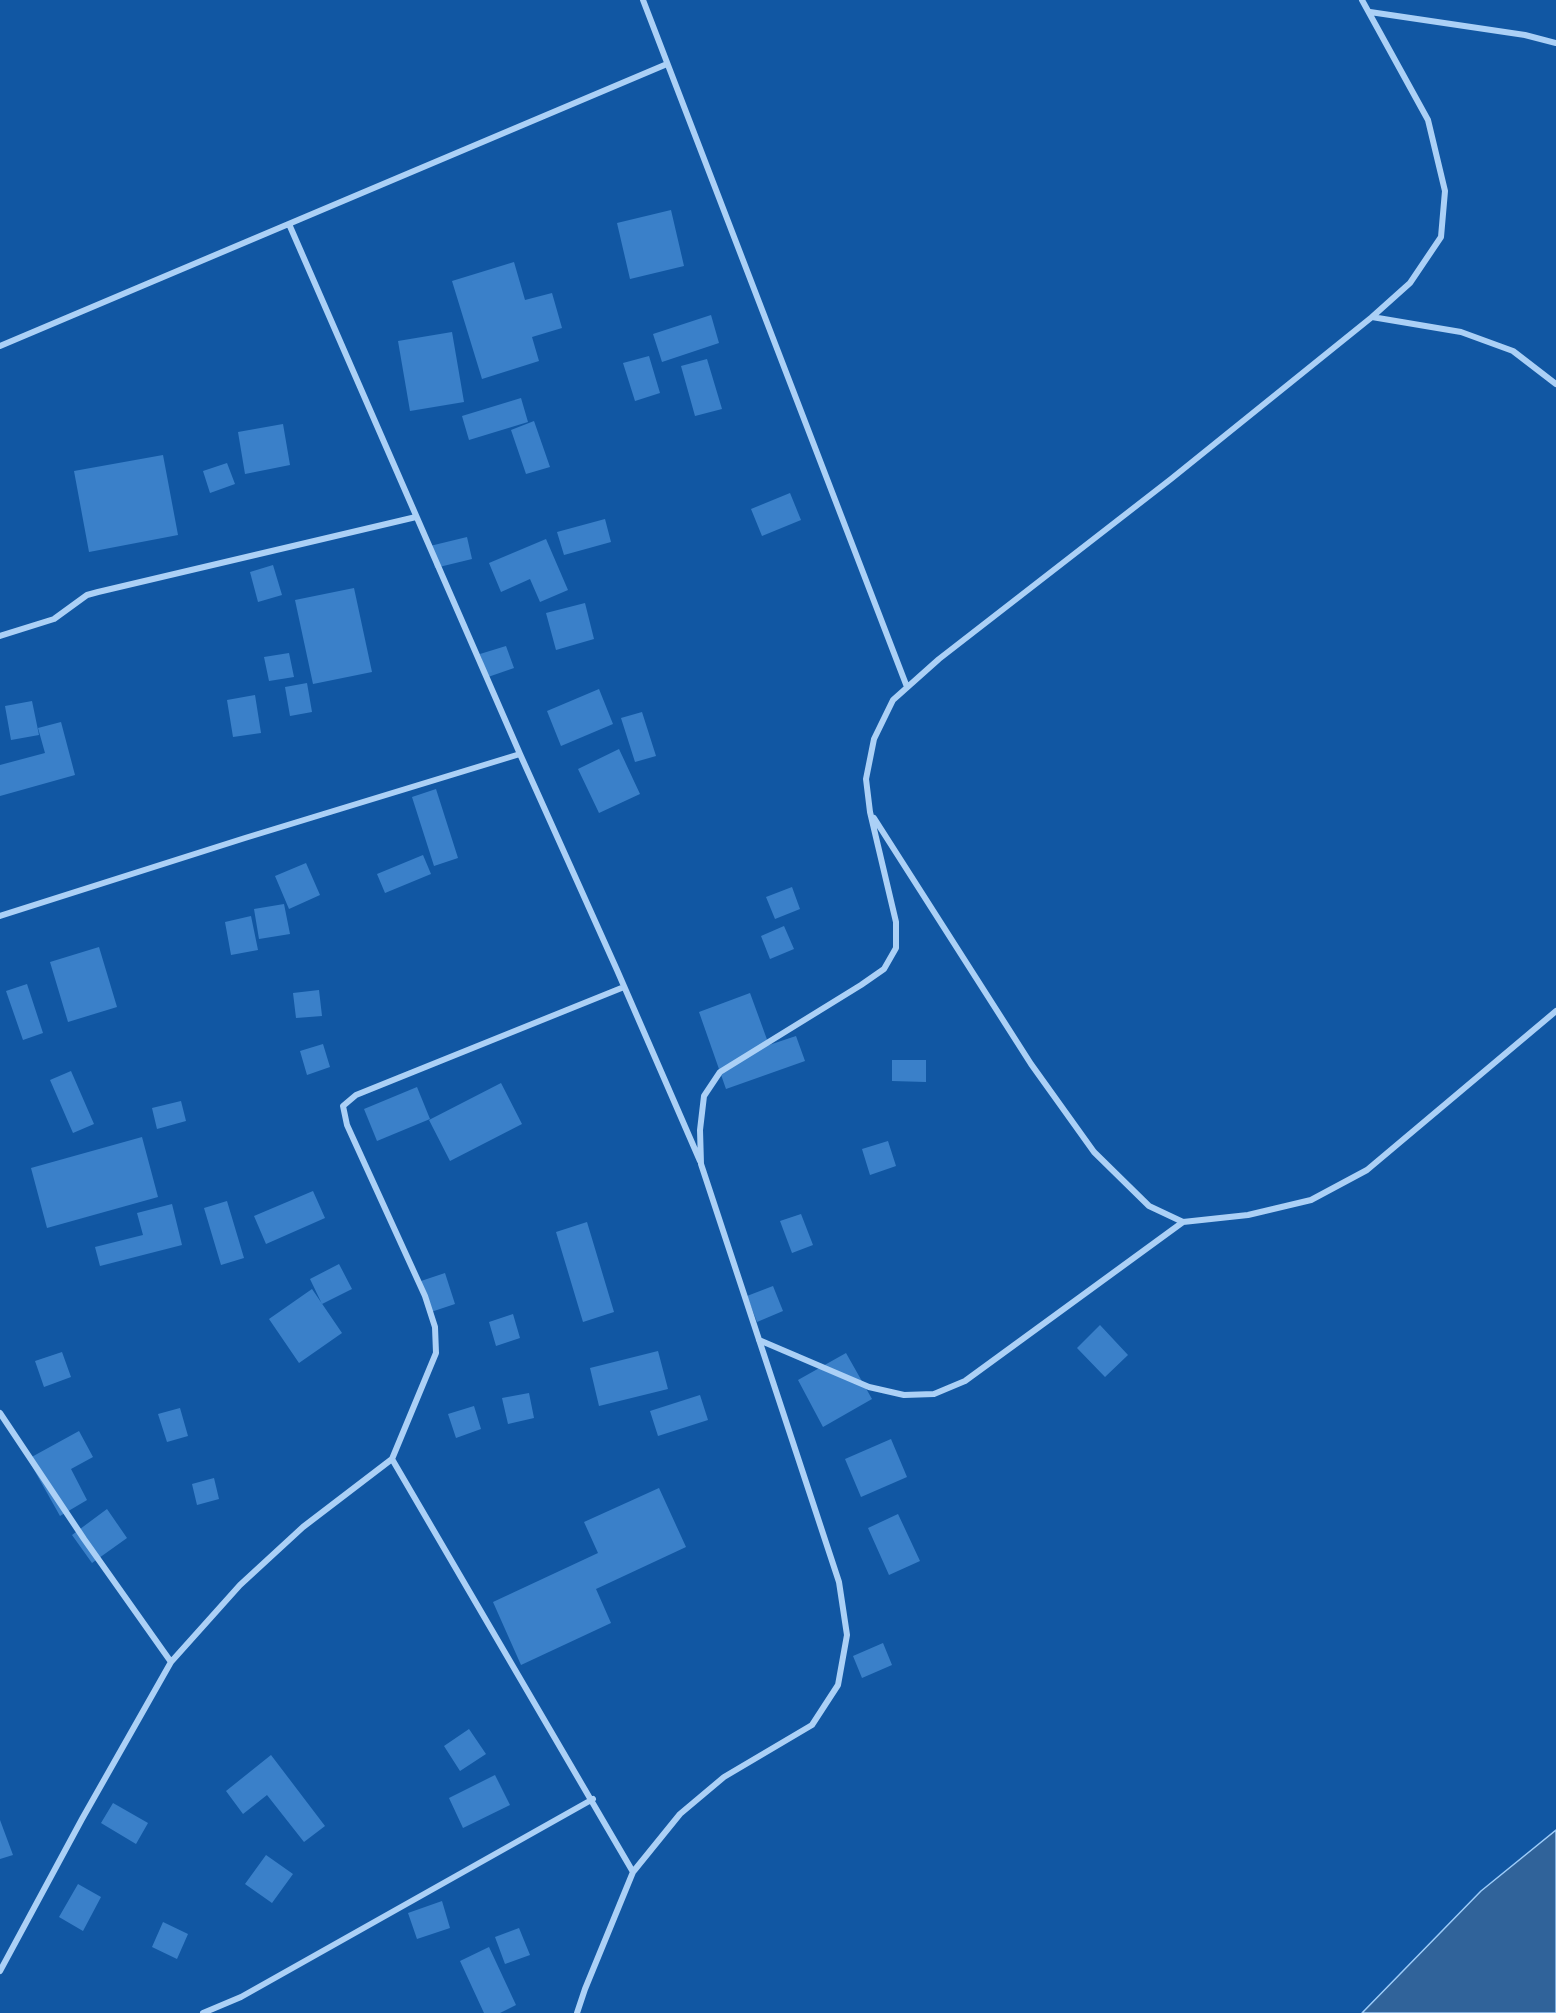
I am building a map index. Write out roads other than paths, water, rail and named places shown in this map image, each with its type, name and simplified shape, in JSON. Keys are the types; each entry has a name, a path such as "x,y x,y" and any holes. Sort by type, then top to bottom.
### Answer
{"street":[{"path":"643,0 907,687"},
{"path":"701,1164 700,1130 704,1096 720,1072 861,986 884,969 896,948 896,922 870,812 866,779 874,739 893,700 948,651 1171,479 1372,317 1410,283 1441,237 1445,191 1428,120 1362,0"},
{"path":"1370,12 1525,34 1556,43"},
{"path":"0,346 667,64"},
{"path":"289,224 701,1164 839,1582 847,1635 838,1685 812,1725 724,1777 680,1814 633,1872 577,2013"},
{"path":"1372,317 1461,332 1503,347 1513,351 1556,384"},
{"path":"0,636 54,619 87,595 416,517"},
{"path":"0,916 234,841 520,754"},
{"path":"870,812 1031,1064 1094,1152 1149,1206 1183,1222"},
{"path":"0,1971 82,1819 171,1662 240,1586 303,1527 392,1459 436,1353 435,1327 424,1296 347,1125 343,1106 356,1095 624,987"},
{"path":"759,1340 869,1387 904,1395 934,1394 965,1381 1183,1222 1248,1215 1311,1200 1366,1170 1556,1011"},
{"path":"0,1413 84,1539 171,1662"},
{"path":"392,1459 593,1799 633,1872"},
{"path":"203,2013 241,1997 593,1799"}],"water":[{"path":"1556,1830 1556,2013 1362,2013 1481,1891"}]}
